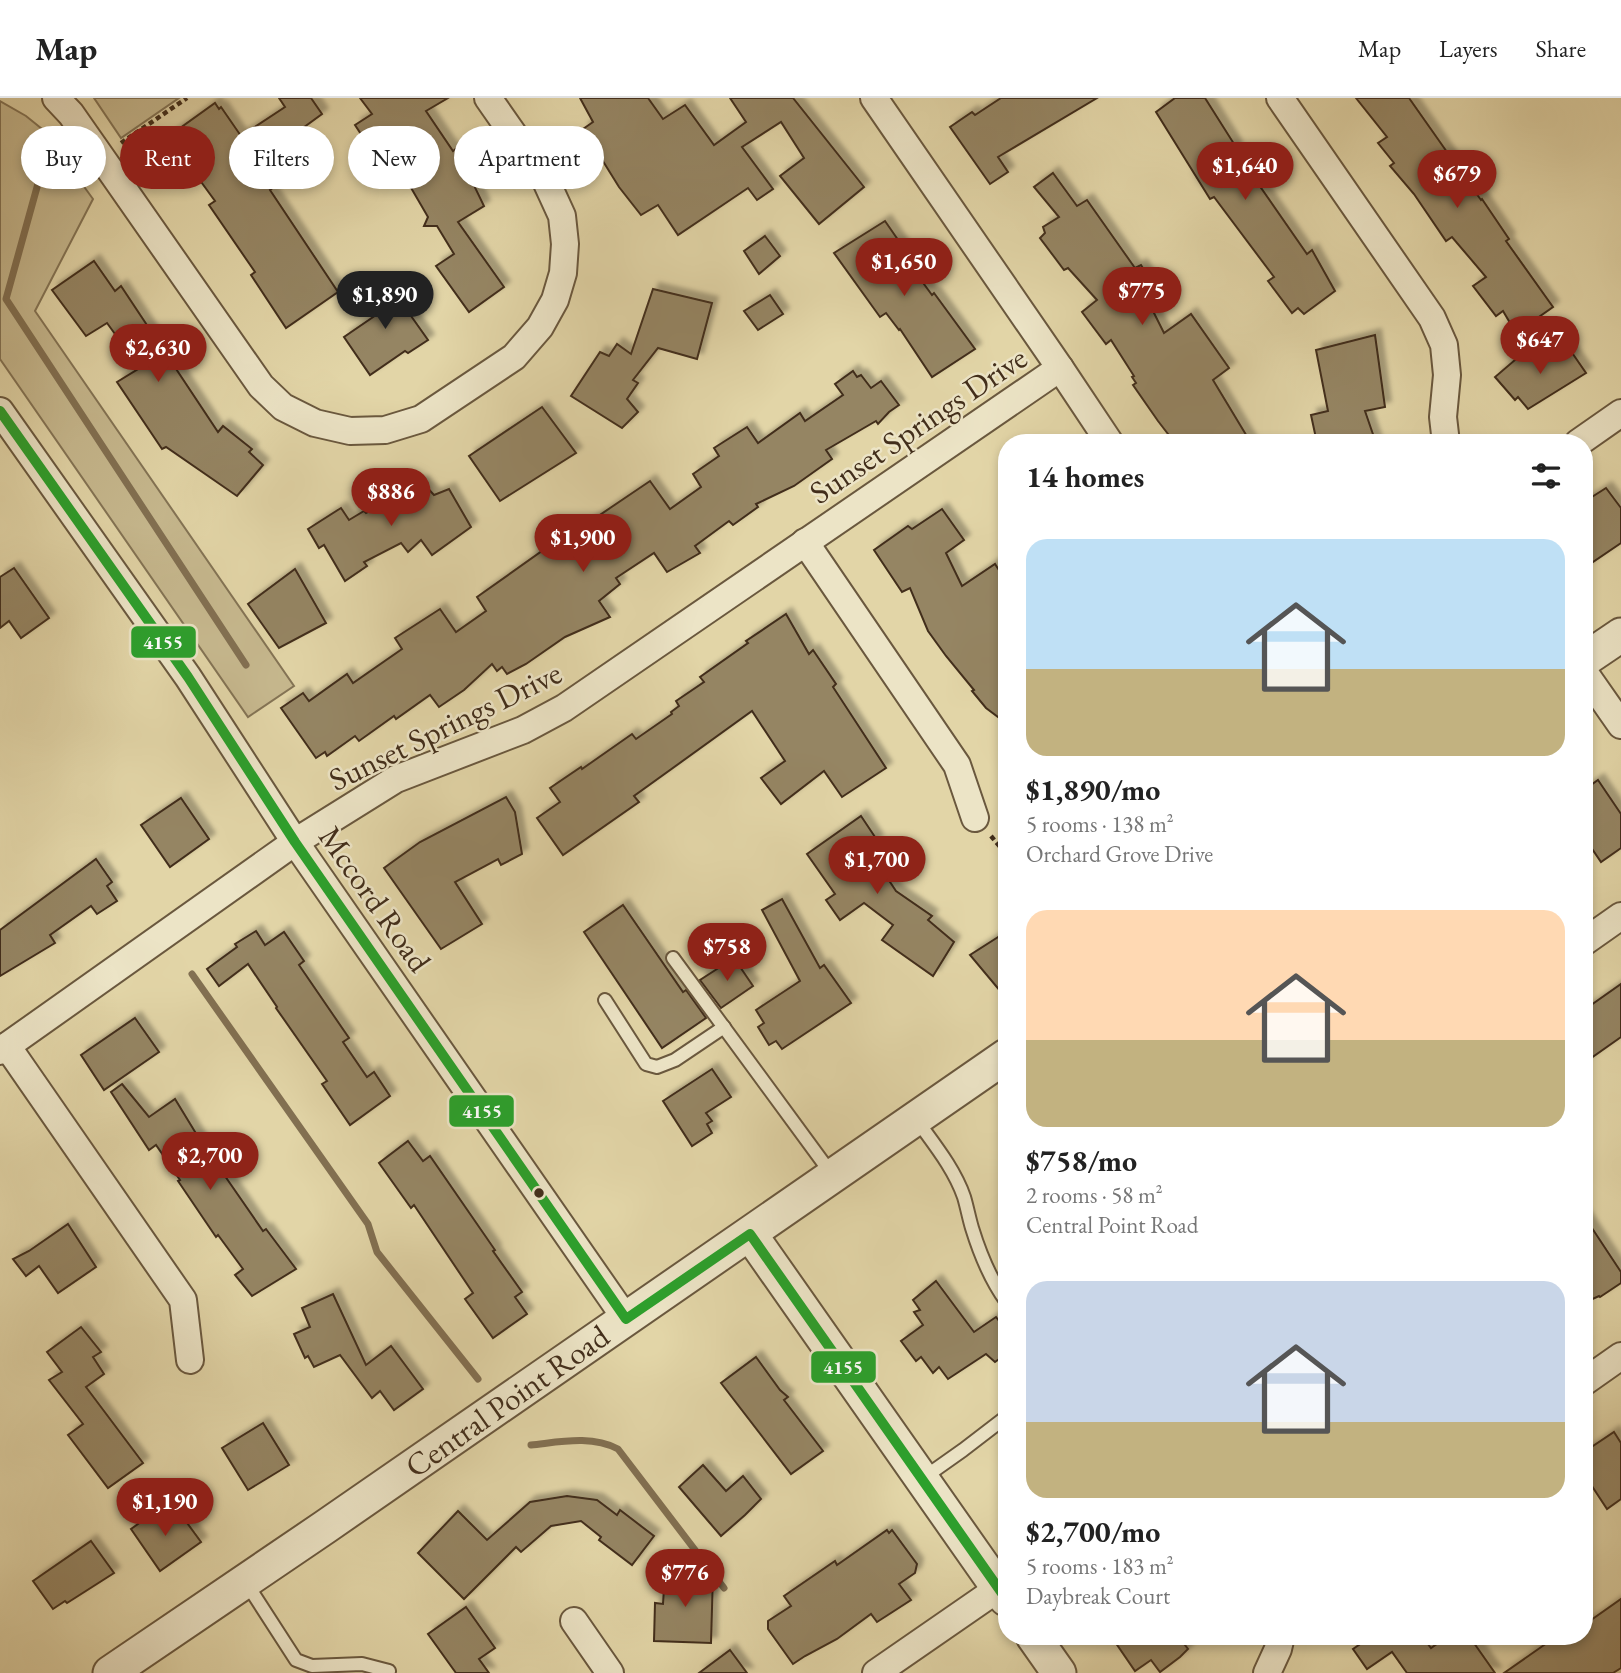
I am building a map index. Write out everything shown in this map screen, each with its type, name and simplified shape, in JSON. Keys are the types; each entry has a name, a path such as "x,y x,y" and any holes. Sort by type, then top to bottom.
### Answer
{"street":[{"path":"56,98 79,126"},
{"path":"106,165 261,386 283,407 315,423 351,431 385,430 421,419 514,357 540,327 555,300 565,254 562,216 545,181 488,98"},
{"path":"1280,98 1432,318 1444,345 1447,374 1443,416 1445,434"},
{"path":"879,100 1104,434"},
{"name":"Sunset Springs Drive","path":"3,1049 295,842 396,779 523,730 564,708 1060,368"},
{"name":"Mccord Road","path":"0,411 188,677 295,842 626,1319"},
{"path":"1591,434 1621,413"},
{"path":"806,542 957,765 975,818"},
{"path":"1593,654 1621,635"},
{"path":"1593,685 1621,725"},
{"path":"1593,936 1621,916"},
{"path":"3,1049 183,1300 190,1360"},
{"name":"Central Point Road","path":"110,1673 998,1062"},
{"path":"750,1234 998,1588"},
{"path":"1593,1376 1621,1356"},
{"path":"876,1673 998,1597"},
{"path":"574,1621 610,1673"},
{"path":"1039,1645 1059,1673"},
{"path":"1268,1673 1279,1645"}],"lane":[{"path":"673,958 833,1176"},
{"path":"605,1000 646,1064 657,1067 675,1060 724,1027"},
{"path":"916,1118 949,1166 964,1195 971,1226 984,1262 998,1287"},
{"path":"922,1479 998,1423"},
{"path":"245,1581 296,1660 312,1666 362,1664 389,1671"}],"path":[{"path":"106,155 187,98"}],"shaded area":[{"path":"94,98 179,98 138,126 120,126 120,137"},
{"path":"0,101 38,126 21,126 21,189 86,189 93,199 35,311 294,686 248,717 0,359"}],"building":[{"path":"279,98 311,98 322,114 306,126 256,126 285,107"},
{"path":"360,98 448,98 426,111 436,126 356,126 372,114"},
{"path":"580,98 648,98 663,119 685,105 714,145 746,122 730,98 793,98 864,187 819,224 780,176 804,158 781,122 742,147 773,189 757,200 748,188 678,235 658,205 641,215 619,187 604,163 604,126 587,126 593,122"},
{"path":"1001,98 1097,98 998,157 1008,172 990,184 950,127 972,112 975,115"},
{"path":"1175,98 1205,98 1236,147 1234,149 1307,254 1312,250 1335,291 1304,314 1298,308 1292,313 1268,281 1274,277 1214,197 1210,199 1156,112"},
{"path":"1356,98 1409,98 1482,199 1509,239 1506,241 1553,307 1516,333 1503,311 1496,316 1473,286 1486,277 1452,237 1446,241 1414,194 1390,166 1394,163 1378,143 1387,137"},
{"path":"215,103 219,109 221,107 234,126 229,126 229,189 271,189 338,292 286,328 251,275 255,272 209,205 215,201 206,189 215,189 215,126 183,126"},
{"path":"440,132 454,150 454,189 476,189 484,206 458,222 504,287 469,312 436,266 454,254 437,226 424,226 428,217 412,189 440,189"},
{"path":"1053,173 1077,206 1087,200 1135,268 1141,265 1153,284 1143,291 1164,333 1191,314 1229,368 1213,380 1246,434 1168,434 1133,385 1136,383 1132,377 1134,376 1111,340 1106,344 1082,312 1097,300 1068,268 1064,270 1040,238 1045,233 1043,227 1059,217 1034,187"},
{"path":"885,221 903,247 899,250 975,349 932,377 900,329 886,313 880,317 834,253"},
{"path":"765,236 780,256 759,274 744,251"},
{"path":"94,261 115,291 121,286 218,432 223,426 252,449 249,452 263,465 237,496 166,447 162,449 117,382 138,369 120,331 115,334 107,323 86,336 52,290"},
{"path":"387,282 428,340 408,353 405,351 370,375 344,337 376,315 364,298"},
{"path":"653,289 712,303 697,359 658,348 633,380 638,383 627,399 638,412 622,428 571,396 600,352 609,356 617,344 631,354"},
{"path":"770,295 783,314 758,330 744,311"},
{"path":"1375,335 1385,407 1365,411 1373,434 1315,434 1311,415 1328,411 1316,350"},
{"path":"1566,344 1586,373 1528,409 1518,397 1515,400 1495,377 1529,348 1540,363"},
{"path":"853,371 857,377 861,375 871,388 881,381 899,405 878,424 876,421 826,450 832,459 794,486 756,504 758,507 733,525 729,521 695,546 700,553 667,572 654,553 616,578 620,584 599,601 610,617 565,637 507,674 502,667 497,671 492,664 464,690 439,707 430,695 359,741 355,736 327,756 325,752 316,758 281,708 303,693 309,701 347,674 353,683 402,649 395,638 440,609 456,632 486,611 477,597 580,524 582,527 650,481 670,509 701,487 693,474 719,456 714,448 747,427 758,443 800,413 805,421 843,395 835,384"},
{"path":"542,407 576,453 500,501 469,456"},
{"path":"422,482 434,495 449,489 471,527 432,555 421,540 408,552 401,543 364,562 367,566 345,581 324,545 319,548 308,529 341,508 349,520 364,511 366,513"},
{"path":"1606,488 1621,508 1621,543 1593,562 1593,496"},
{"path":"942,509 964,540 946,553 962,586 995,564 998,569 998,717 986,708 972,691 974,690 928,631 910,588 902,592 874,550 908,526 912,529"},
{"path":"14,568 49,618 21,638 9,621 0,628 0,577"},
{"path":"295,569 326,623 279,648 248,604"},
{"path":"786,614 809,654 813,650 836,684 833,687 886,768 842,797 824,771 781,804 761,778 785,761 752,711 634,796 639,802 563,855 537,818 560,802 550,788 632,734 636,739 672,714 679,706 676,701 704,682 700,677"},
{"path":"1598,780 1621,814 1621,848 1601,862 1593,850 1593,784"},
{"path":"506,797 515,812 522,854 501,865 498,859 455,882 482,924 441,949 384,868 420,842"},
{"path":"181,798 209,839 170,867 141,825"},
{"path":"861,816 877,840 867,847 896,891 932,916 928,920 954,942 933,976 882,940 893,925 864,903 840,920 826,900 835,894 807,854"},
{"path":"96,859 112,882 107,886 117,901 97,914 91,906 50,935 55,943 0,976 0,930"},
{"path":"782,899 820,968 824,965 851,1003 782,1049 776,1041 769,1045 758,1027 764,1023 756,1010 800,981 762,910"},
{"path":"623,905 683,992 686,990 706,1018 662,1048 584,932"},
{"path":"256,931 265,945 284,932 304,961 299,965 349,1038 343,1042 367,1077 374,1072 390,1096 350,1125 322,1084 327,1081 248,964 219,986 207,969 237,947 235,944"},
{"path":"998,937 998,988 970,955"},
{"path":"734,958 753,986 721,1008 700,980"},
{"path":"1621,984 1621,1037 1593,1057 1593,1004"},
{"path":"135,1018 159,1052 104,1090 81,1055"},
{"path":"712,1069 731,1097 706,1113 712,1121 707,1124 712,1133 692,1146 663,1101"},
{"path":"122,1084 149,1117 175,1099 263,1231 266,1229 296,1269 252,1296 235,1275 243,1269 218,1235 216,1237 156,1145 149,1150 111,1092"},
{"path":"408,1141 423,1161 430,1156 522,1292 515,1297 527,1314 493,1338 465,1299 473,1293 414,1205 411,1208 379,1163"},
{"path":"68,1224 96,1267 58,1293 39,1266 26,1276 13,1259"},
{"path":"1593,1230 1621,1272 1621,1283 1593,1299"},
{"path":"936,1281 974,1332 996,1317 998,1360 995,1362 986,1354 948,1379 939,1367 933,1373 921,1357 916,1361 901,1341 923,1325 914,1312 920,1310 913,1300"},
{"path":"333,1294 366,1365 391,1346 423,1389 394,1410 380,1391 372,1398 340,1355 314,1367 308,1356 305,1358 294,1334 310,1327 302,1308"},
{"path":"81,1327 101,1352 93,1357 104,1374 86,1387 143,1463 108,1488 68,1435 83,1424 49,1380 62,1372 47,1352"},
{"path":"756,1357 788,1397 784,1400 823,1451 791,1474 721,1383"},
{"path":"263,1423 289,1465 248,1490 222,1448"},
{"path":"1614,1432 1621,1443 1621,1499 1607,1509 1593,1488 1593,1446"},
{"path":"703,1465 726,1491 743,1476 761,1499 721,1536 679,1487"},
{"path":"567,1496 597,1500 617,1515 620,1510 654,1536 632,1565 599,1540 601,1537 581,1521 551,1526 521,1552 516,1547 464,1599 418,1553 458,1511 487,1540 530,1502"},
{"path":"162,1507 173,1523 182,1516 201,1542 160,1571 131,1529"},
{"path":"887,1530 889,1533 892,1530 917,1564 915,1573 899,1584 911,1600 877,1622 871,1614 837,1639 793,1664 768,1629 768,1621 791,1606 784,1596 835,1561 837,1565"},
{"path":"91,1541 114,1573 53,1609 33,1581"},
{"path":"665,1573 713,1574 711,1643 654,1641 655,1603 663,1604"},
{"path":"1621,1599 1621,1668 1613,1673 1504,1673 1544,1645 1593,1645 1593,1619"},
{"path":"466,1607 495,1648 479,1659 489,1673 456,1673 428,1634"},
{"path":"1117,1645 1185,1645 1188,1649 1160,1672 1151,1660 1135,1671"},
{"path":"1359,1645 1429,1645 1431,1648 1435,1645 1475,1645 1495,1673 1407,1673 1392,1652 1367,1669 1353,1649"},
{"path":"730,1650 747,1673 699,1673"}],"waterway":[{"path":"37,189 6,299 246,665"},
{"path":"192,974 368,1224 377,1252 478,1379"},
{"path":"531,1445 586,1441 618,1449 724,1588"}],"transit line":[{"name":"4155","path":"0,411 188,677 295,842 626,1319 750,1234 998,1588"}]}
